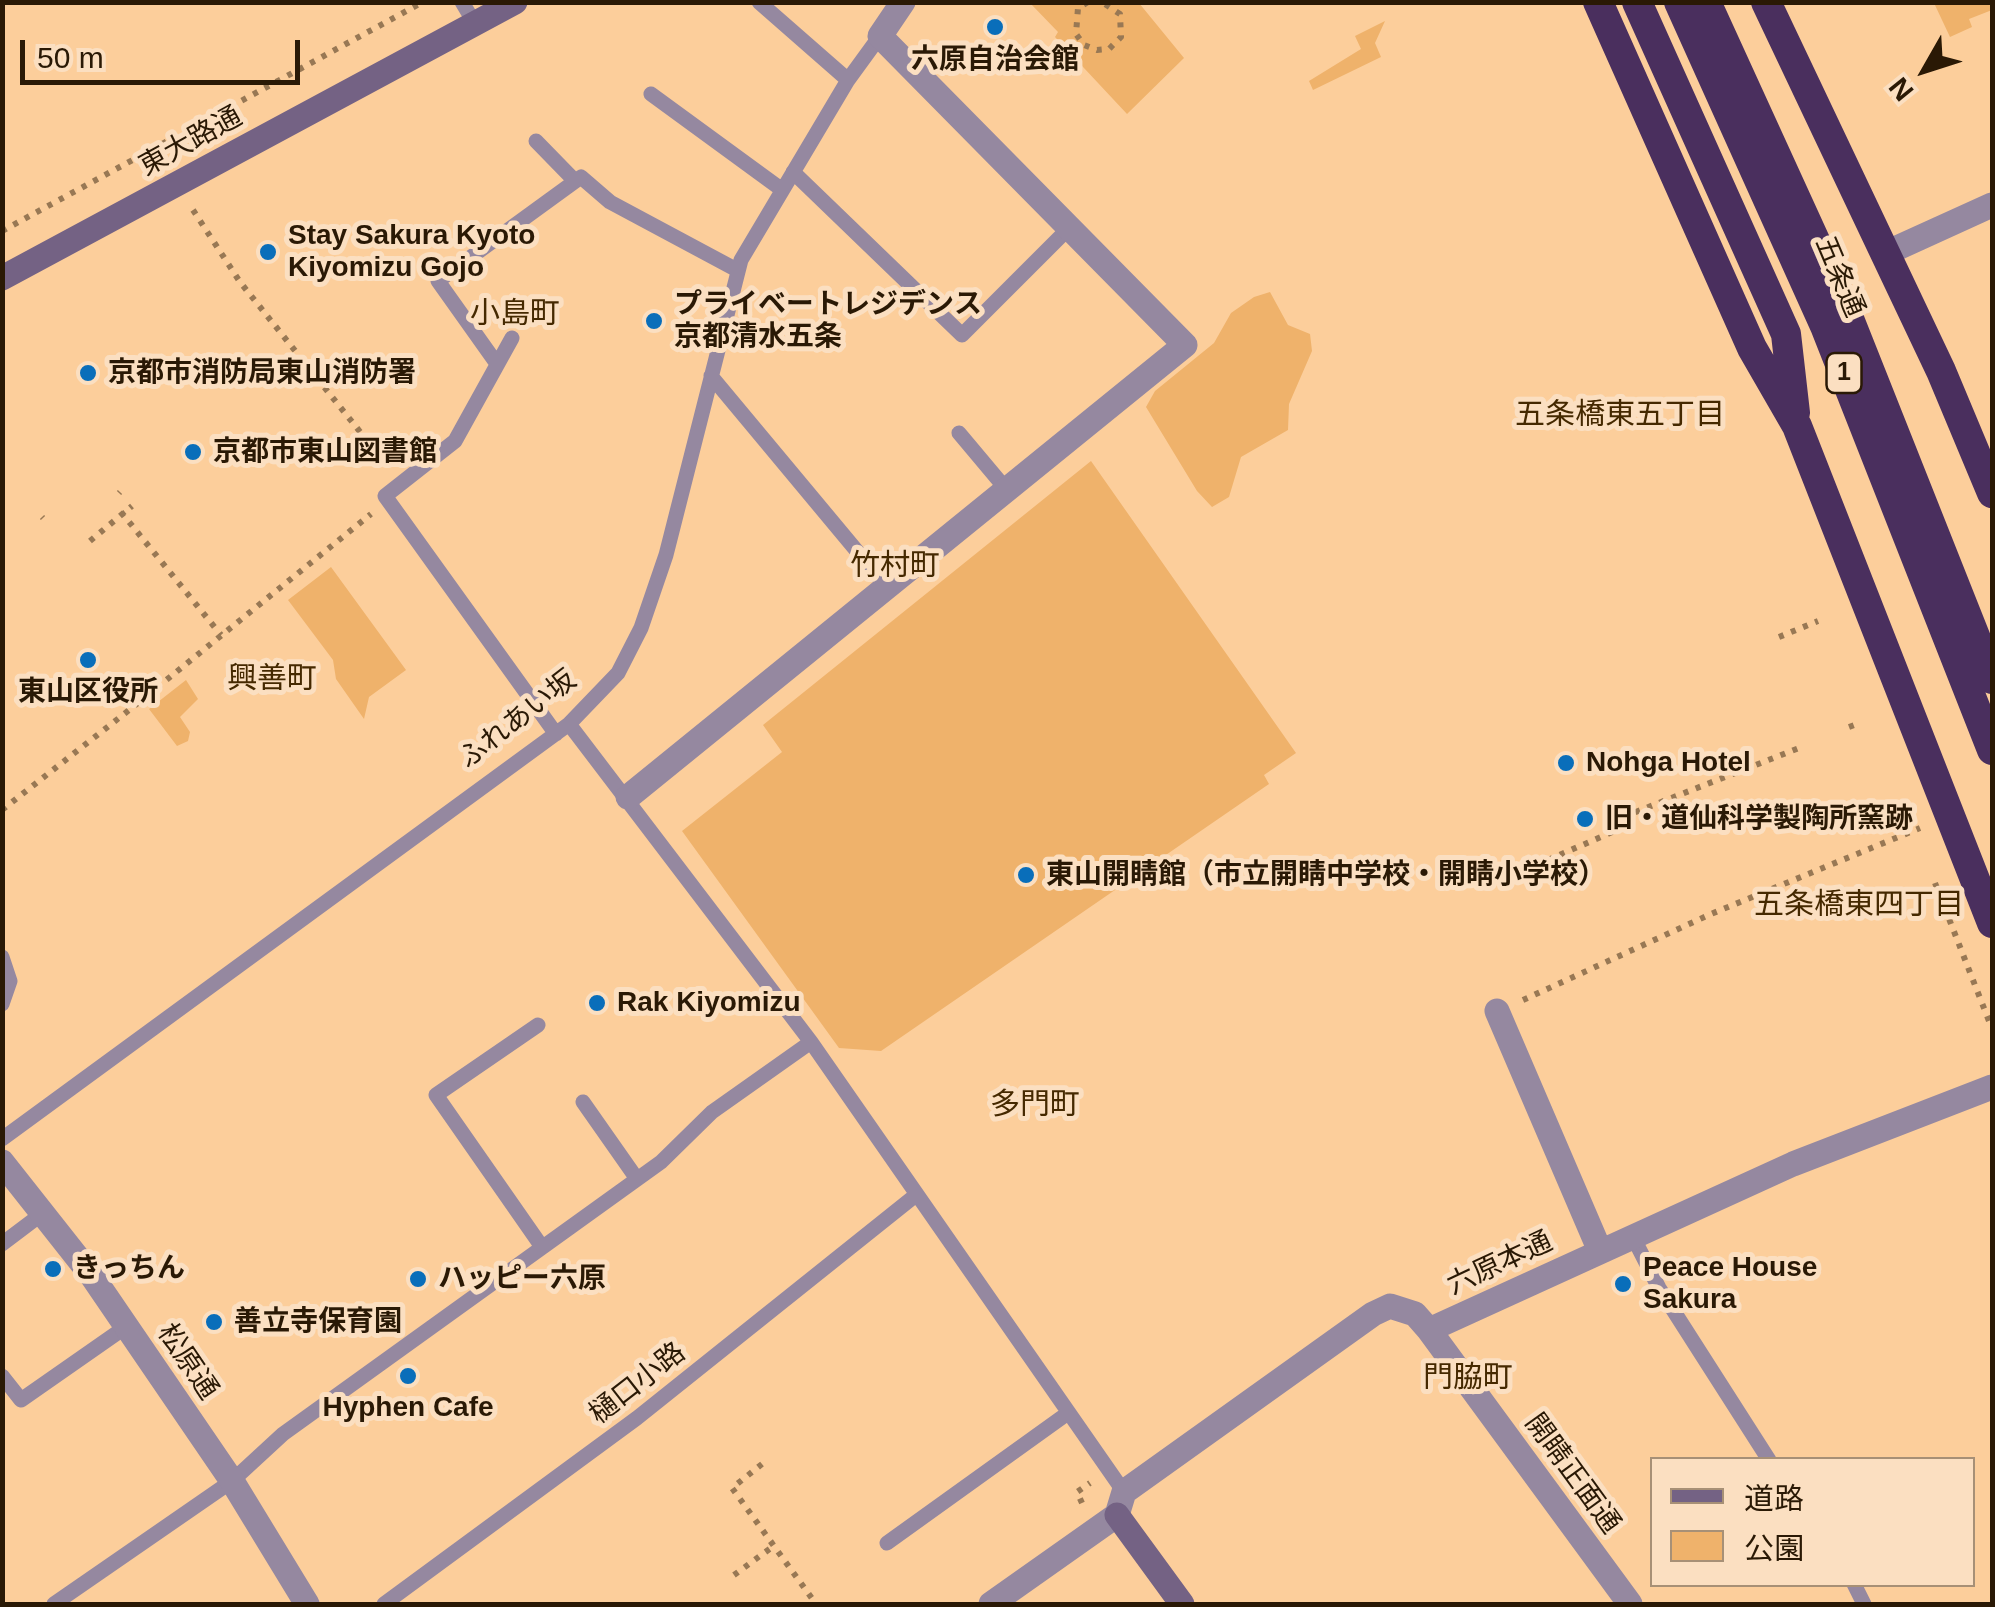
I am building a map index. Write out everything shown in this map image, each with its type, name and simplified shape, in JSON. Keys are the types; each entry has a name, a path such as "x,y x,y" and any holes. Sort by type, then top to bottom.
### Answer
{"highway":[{"name":"1","path":"1598,2 1752,348 1797,426 1992,923"},
{"name":"1","path":"1637,2 1786,334 1797,426"},
{"name":"五条通","path":"1678,2 1825,326 1992,750"},
{"name":"五条通","path":"1706,2 1838,291 1992,679"},
{"path":"1766,2 1941,372 1992,493"}],"main road":[{"name":"東大路通","path":"2,278 468,13 515,2"},
{"path":"1121,1504 1182,1604"}],"street":[{"name":"ふれあい坂","path":"880,36 903,2"},
{"path":"628,797 1185,345 880,36"},
{"path":"1884,254 1992,205"},
{"path":"1497,1012 1600,1252"},
{"name":"六原本通","path":"991,1604 1378,1310 1390,1306 1403,1308 1430,1330 1793,1164 1992,1087"},
{"name":"松原通","path":"2,1162 126,1326 232,1481 307,1604"},
{"name":"開睛正面通","path":"1430,1330 1630,1604"}],"lane":[{"path":"758,2 848,80"},
{"name":"ふれあい坂","path":"2,1139 563,729 618,673 641,628 666,555 738,270 848,80 880,36"},
{"path":"652,94 782,190"},
{"path":"536,141 576,181"},
{"path":"793,172 962,335 1070,228"},
{"path":"497,364 438,281 581,177 610,202 738,270"},
{"path":"512,338 455,440 385,496 563,729 628,797 811,1042 1068,1412 1121,1504"},
{"path":"711,376 886,586"},
{"path":"959,433 1006,488"},
{"path":"2,957 10,981 2,1004"},
{"path":"538,1024 436,1095 542,1248"},
{"path":"54,1604 232,1481 283,1434 661,1162 712,1112 811,1042"},
{"path":"583,1102 638,1179"},
{"name":"樋口小路","path":"384,1604 637,1418 916,1195"},
{"path":"2,1244 43,1212"},
{"path":"1634,1236 1658,1288 1767,1457"},
{"path":"2,1376 21,1400 126,1326"},
{"path":"887,1543 1068,1412"}],"path":[{"path":"2,231 423,2"},
{"path":"1088,2 1076,5 1076,34 1084,45 1097,50 1109,49 1121,36 1120,14 1102,2"},
{"path":"205,229 240,282 402,483"},
{"path":"306,364 317,355"},
{"path":"90,541 132,506"},
{"path":"3,811 374,512"},
{"path":"122,513 221,636"},
{"path":"1780,636 1818,621"},
{"path":"129,692 138,702"},
{"path":"1849,727 1860,723"},
{"path":"1548,860 1626,826 1628,815 1799,748"},
{"path":"1497,1012 1712,914 1948,816"},
{"path":"1935,883 1989,1020"},
{"path":"762,1464 732,1488 816,1604"},
{"path":"734,1575 775,1545"}],"green space":[{"path":"1030,3 1139,3 1184,58 1127,114 1055,37 1058,32"},
{"path":"1934,3 1992,3 1992,10 1969,19 1972,27 1950,37"},
{"path":"1385,21 1375,43 1381,57 1313,90 1309,81 1361,49 1355,36"},
{"path":"1270,292 1288,325 1310,334 1312,351 1289,404 1288,430 1241,457 1229,497 1212,507 1197,491 1146,407 1155,391 1214,343 1231,313 1254,297"},
{"path":"1091,461 1296,753 1264,775 1269,784 881,1051 839,1048 682,831 782,752 763,725"},
{"path":"331,567 406,670 369,697 364,719 336,679 333,660 288,600"},
{"path":"186,680 198,699 180,717 190,732 188,741 177,746 149,709"}],"place":[{"name":"六原自治会館","path":"995,27"},
{"name":"Stay Sakura Kyoto Kiyomizu Gojo","path":"268,252"},
{"name":"プライベートレジデンス 京都清水五条","path":"654,321"},
{"name":"京都市消防局東山消防署","path":"88,373"},
{"name":"京都市東山図書館","path":"193,452"},
{"name":"東山区役所","path":"88,660"},
{"name":"Nohga Hotel","path":"1566,763"},
{"name":"旧・道仙科学製陶所窯跡","path":"1585,819"},
{"name":"東山開睛館（市立開睛中学校・開睛小学校）","path":"1026,875"},
{"name":"Rak Kiyomizu","path":"597,1003"},
{"name":"きっちん","path":"53,1269"},
{"name":"ハッピー六原","path":"418,1279"},
{"name":"Peace House Sakura","path":"1623,1284"},
{"name":"善立寺保育園","path":"214,1322"},
{"name":"Hyphen Cafe","path":"408,1376"}],"district":[{"name":"小島町","path":"515,315"},
{"name":"五条橋東五丁目","path":"1620,416"},
{"name":"竹村町","path":"895,567"},
{"name":"興善町","path":"272,680"},
{"name":"五条橋東四丁目","path":"1859,906"},
{"name":"多門町","path":"1035,1106"},
{"name":"門脇町","path":"1468,1379"}]}
